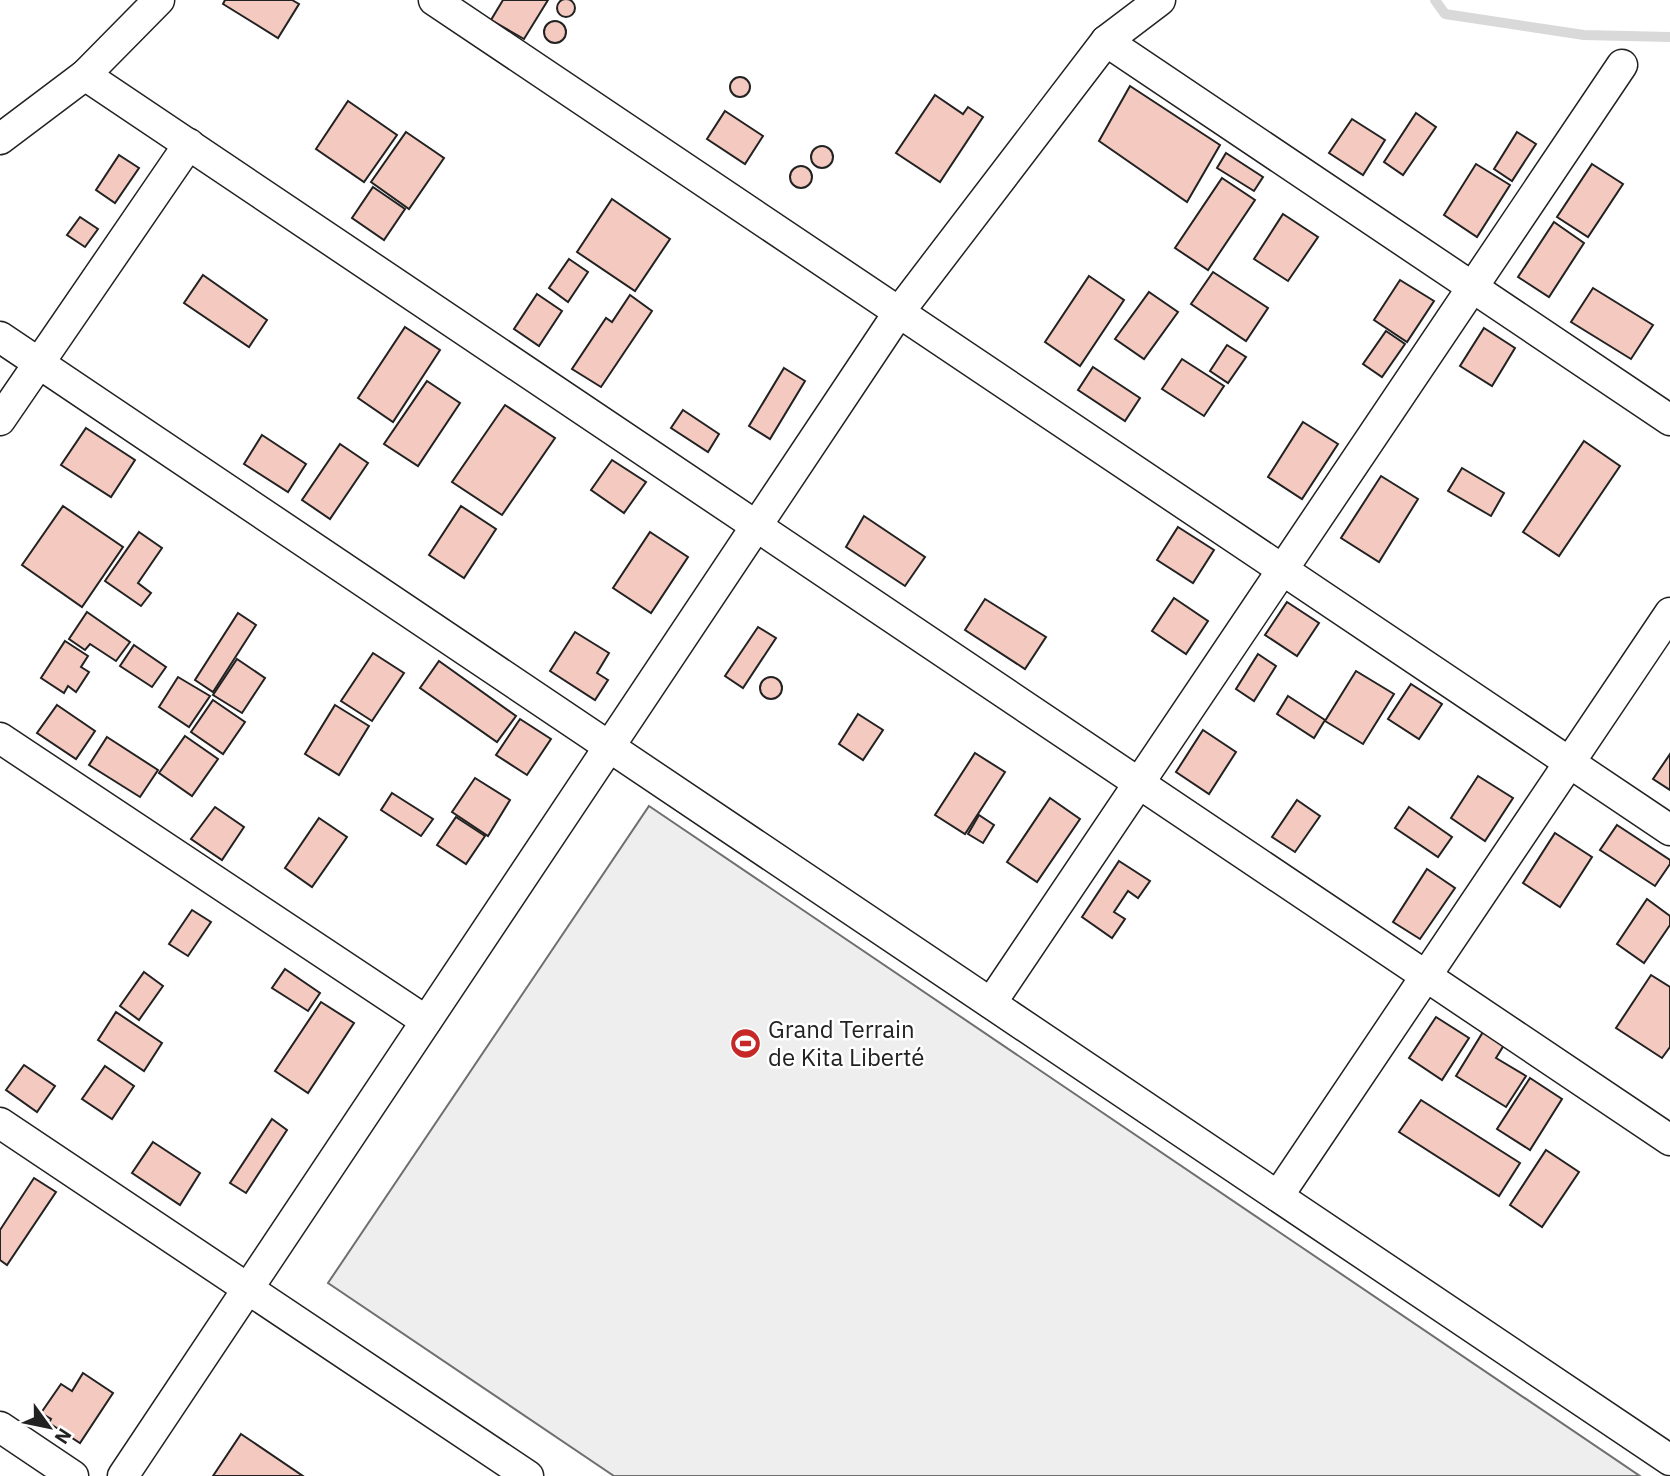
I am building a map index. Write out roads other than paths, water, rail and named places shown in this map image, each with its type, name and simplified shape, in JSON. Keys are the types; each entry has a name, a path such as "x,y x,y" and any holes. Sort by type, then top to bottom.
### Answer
{"street":[{"path":"0,139 85,75 159,0"},
{"path":"434,0 1670,830"},
{"path":"123,1476 898,312 1105,41 1160,0"},
{"path":"1105,41 1670,420"},
{"path":"991,1003 1622,65"},
{"path":"85,75 1670,1140"},
{"path":"0,420 189,145"},
{"path":"0,337 1670,1460"},
{"path":"1278,1196 1670,613"},
{"path":"0,738 426,1021"},
{"path":"0,1123 528,1476"},
{"path":"0,1427 73,1476"}],"waterway":[{"path":"1435,0 1445,14 1584,35 1670,37"}],"place":[{"name":"Grand Terrain de Kita Liberté","path":"745,1044"}]}
